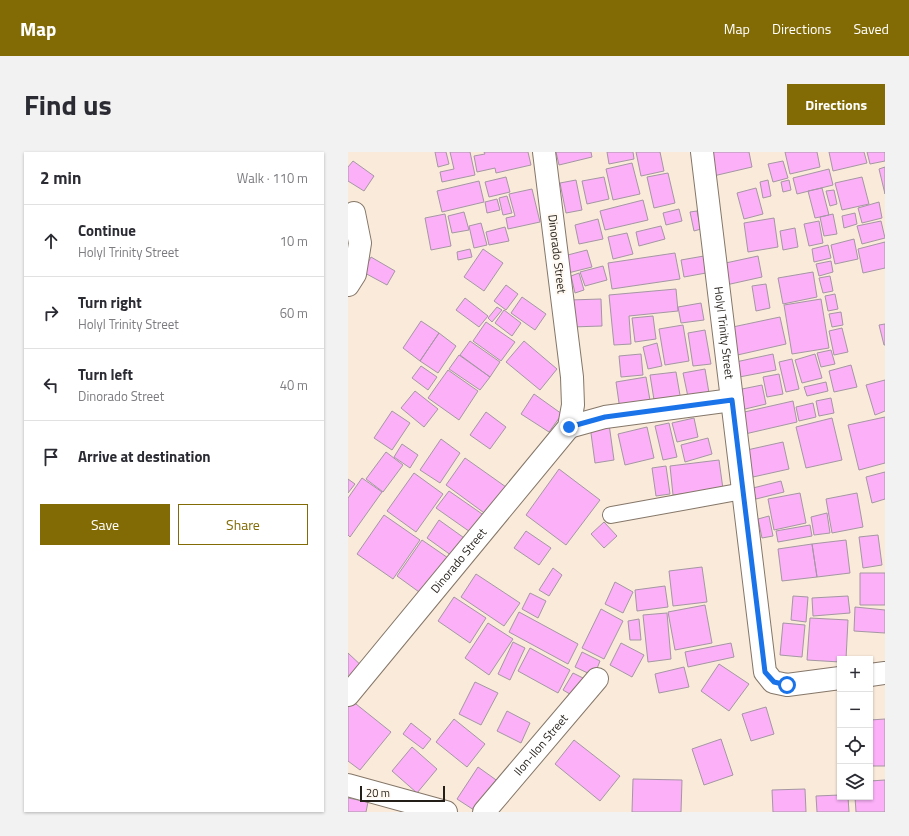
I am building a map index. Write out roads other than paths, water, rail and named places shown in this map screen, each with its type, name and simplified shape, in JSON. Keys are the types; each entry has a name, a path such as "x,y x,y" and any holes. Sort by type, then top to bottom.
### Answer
{"street":[{"name":"Dinorado Street","path":"348,695 569,427 573,405 572,377 544,152"},
{"name":"Holyl Trinity Street","path":"702,152 765,672 774,682 787,685 837,678"},
{"path":"348,285 355,274 360,243 354,212"},
{"path":"569,427 605,417 732,400"},
{"path":"873,674 885,673"},
{"name":"Ilon-Ilon Street","path":"484,812 597,679"},
{"path":"348,785 446,812"}],"lane":[{"path":"611,515 743,491"}]}
